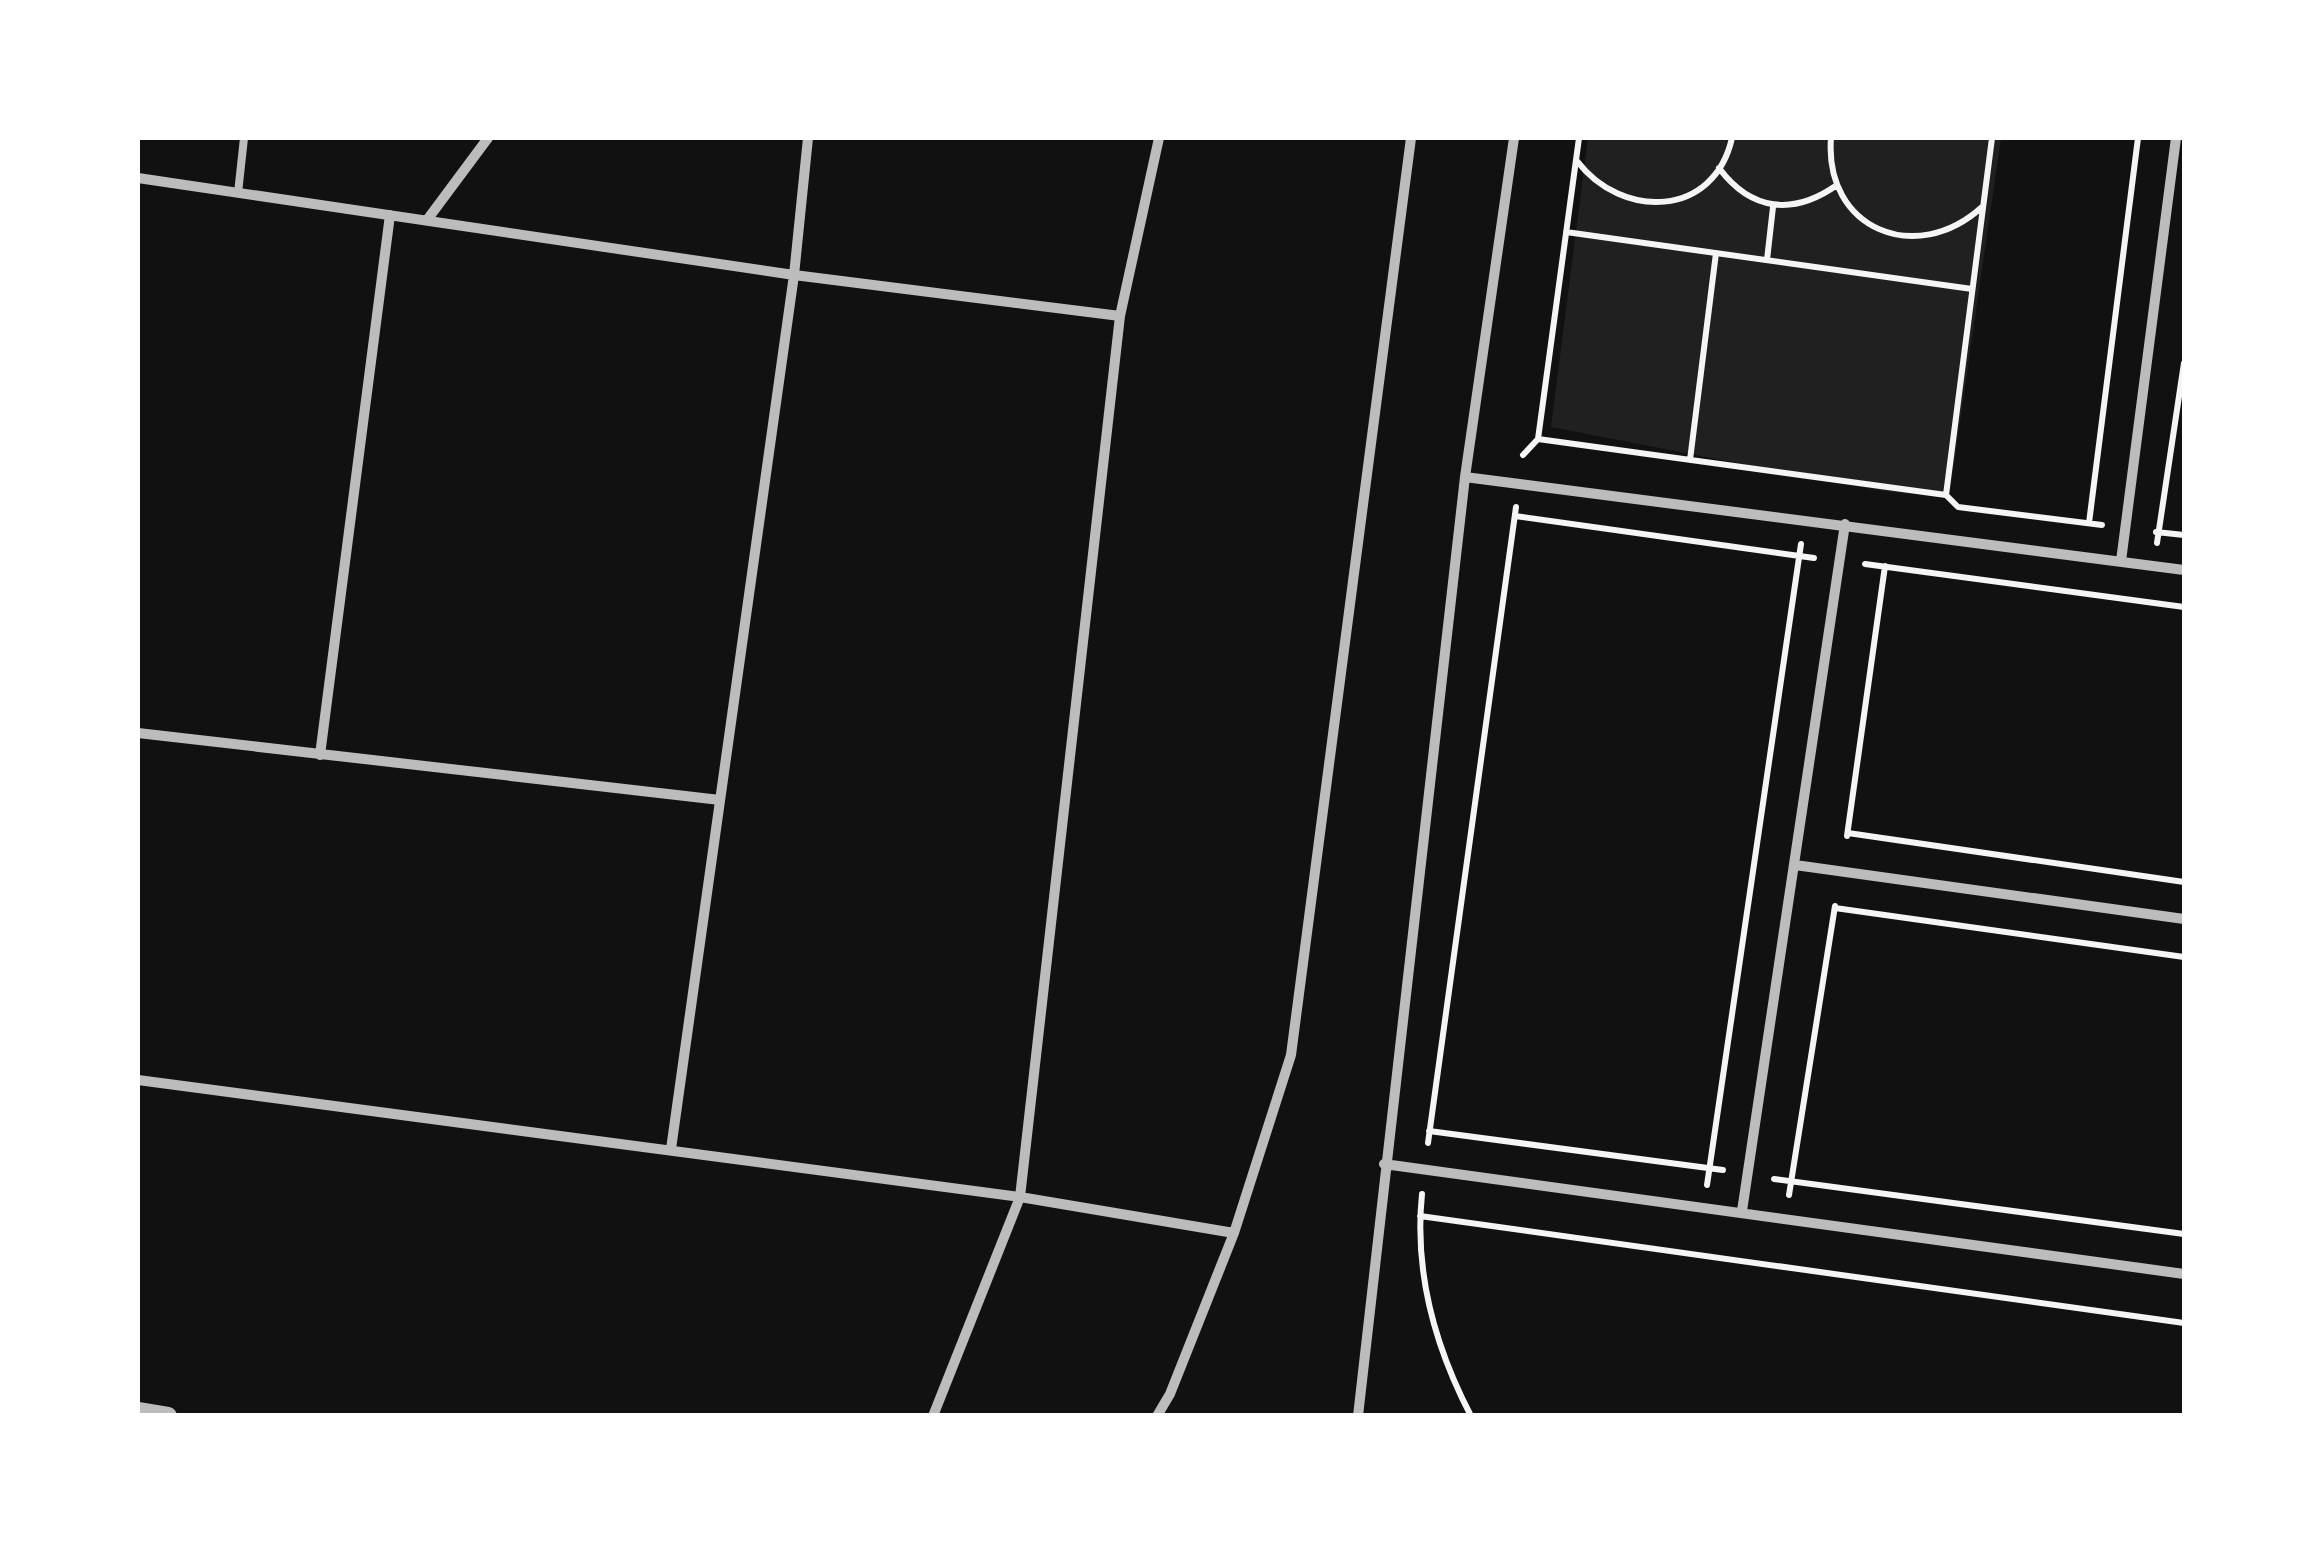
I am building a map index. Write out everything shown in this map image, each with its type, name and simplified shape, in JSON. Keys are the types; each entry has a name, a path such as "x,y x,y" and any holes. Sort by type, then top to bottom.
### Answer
{"street":[{"path":"427,220 488,138"},
{"path":"671,1150 794,274 808,138"},
{"path":"933,1416 1020,1197 1120,316 1159,138"},
{"path":"1156,1416 1170,1394 1234,1233 1291,1055 1410,138"},
{"path":"1358,1416 1465,477 1514,138"},
{"path":"2121,561 2176,138"},
{"path":"138,178 794,274 1120,316"},
{"path":"320,754 390,215"},
{"path":"1465,477 2184,570"},
{"path":"1742,1211 1845,524"},
{"path":"138,733 720,800"},
{"path":"1795,865 2184,919"},
{"path":"138,1080 1020,1197 1234,1233"},
{"path":"1384,1164 2184,1274"},
{"path":"138,1411 168,1416"}],"lane":[{"path":"238,193 244,138"}],"path":[{"path":"1523,455 1538,439 1579,138"},
{"path":"1576,160 1610,194 1657,203 1702,186 1719,168 1732,138"},
{"path":"1832,138 1837,186 1859,215 1890,234 1940,235 1962,224 1982,206"},
{"path":"1946,495 1992,138"},
{"path":"2087,538 2138,138"},
{"path":"1719,168 1733,187 1773,207 1797,206 1837,186"},
{"path":"1766,260 1773,207"},
{"path":"1566,232 1972,289"},
{"path":"1690,460 1716,253"},
{"path":"2157,544 2184,362"},
{"path":"1538,439 1946,495 1958,507 2106,526"},
{"path":"1810,488 1811,477"},
{"path":"1891,508 1892,488"},
{"path":"1426,1152 1516,501"},
{"path":"1515,516 1814,558"},
{"path":"2144,530 2184,535"},
{"path":"1707,1184 1802,538"},
{"path":"1846,849 1886,554"},
{"path":"1859,564 2184,607"},
{"path":"1848,833 2184,882"},
{"path":"1789,1196 1838,890"},
{"path":"1835,908 2184,957"},
{"path":"1430,1131 1730,1171"},
{"path":"1770,1178 2184,1234"},
{"path":"1422,1193 1424,1285 1445,1366 1471,1416"},
{"path":"1420,1216 2184,1323"},
{"path":"1697,1253 1698,1240"},
{"path":"1777,1266 1779,1252"}],"shaded area":[{"path":"1588,138 2001,138 1949,498 1883,491 1551,427"}]}
